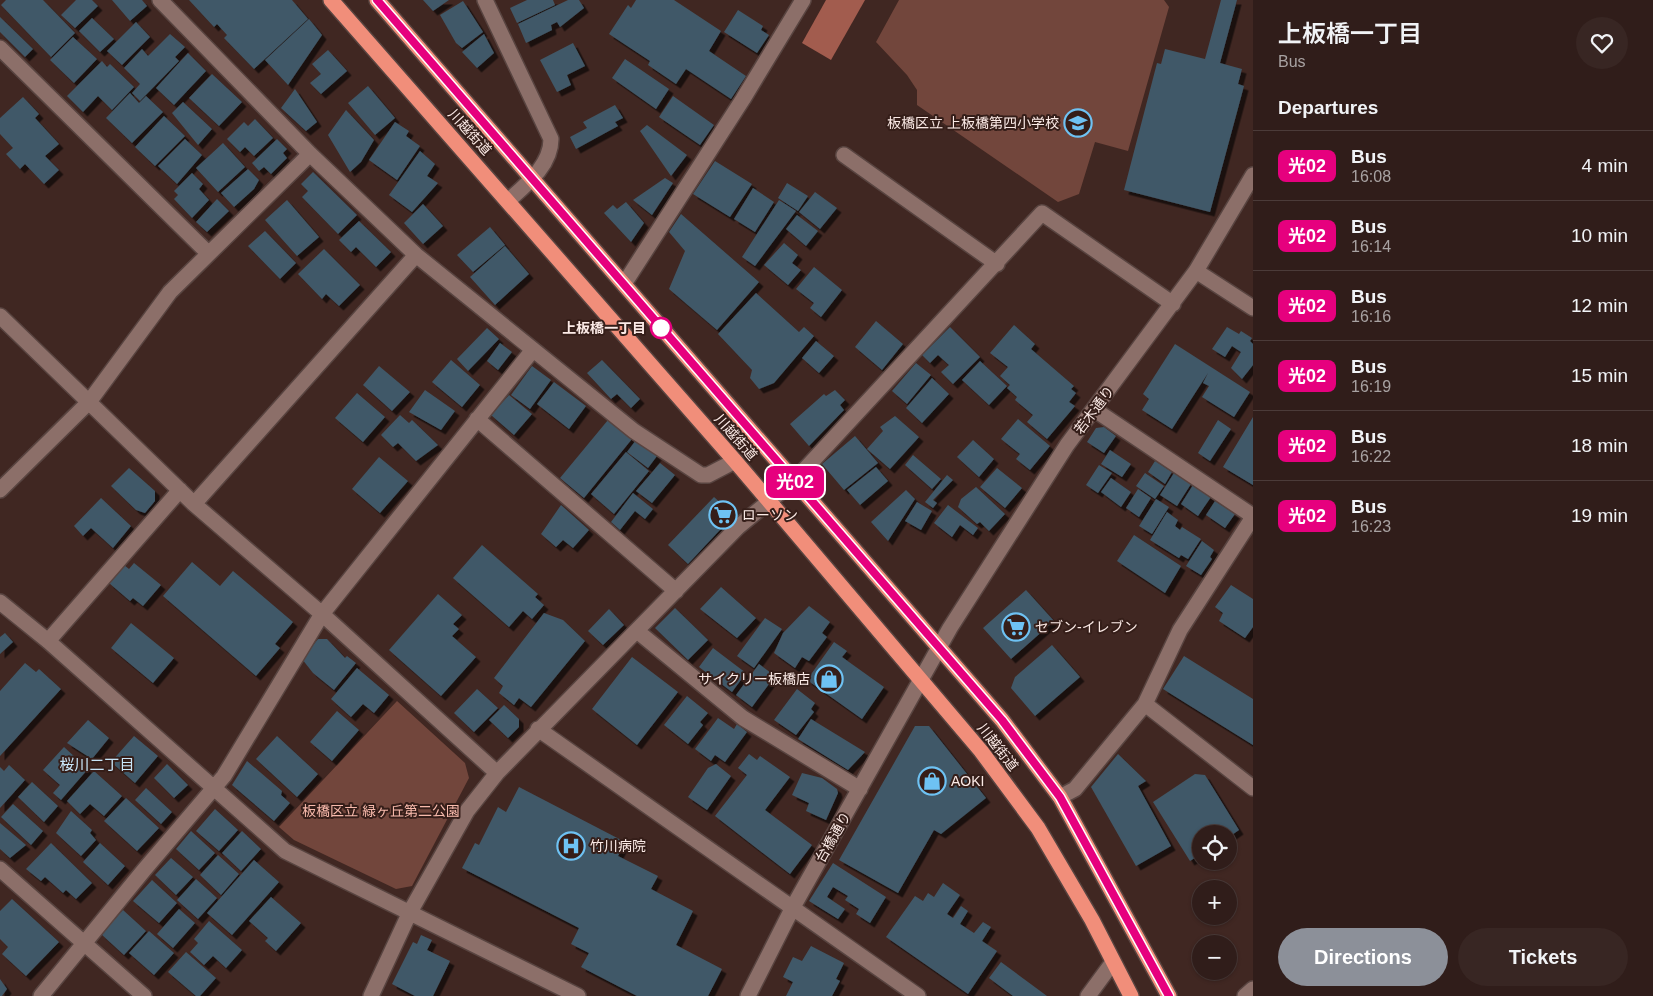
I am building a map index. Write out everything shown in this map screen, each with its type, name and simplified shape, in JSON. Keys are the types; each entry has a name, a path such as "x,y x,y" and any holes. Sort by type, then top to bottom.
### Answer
{"highway":[{"name":"川越街道","path":"331,0 509,200 735,460 981,751 1038,828 1092,920 1131,996"},
{"name":"川越街道","path":"377,0 1002,720 1060,797 1169,996"}],"street":[{"path":"160,0 310,154 416,255 532,351 634,431 701,475 708,475 735,460"},
{"path":"485,0 551,139 551,147 546,160 532,180 509,200"},
{"path":"624,284 744,99 803,0"},
{"path":"0,48 208,253"},
{"path":"0,490 89,402 170,292 310,154"},
{"path":"844,155 996,264"},
{"name":"若木通り","path":"921,678 938,647 1067,446 1196,271 1253,175"},
{"path":"371,996 410,912 467,811 497,773 738,526 794,481 1042,213 1173,304"},
{"path":"194,504 416,255"},
{"path":"1196,271 1253,308"},
{"path":"0,316 194,504 322,614 497,773"},
{"path":"41,996 215,788 322,614 532,351"},
{"path":"1060,797 1075,789 1145,704 1180,630 1253,516 1094,410"},
{"path":"477,418 676,591"},
{"path":"48,641 180,490"},
{"path":"0,602 48,641 285,851 578,996"},
{"path":"637,631 743,718 860,789"},
{"name":"台橋通り","path":"748,996 793,907 921,678"},
{"path":"1145,704 1253,788"},
{"path":"538,730 918,996"},
{"path":"0,869 144,996"},
{"path":"1088,996 1113,962"},
{"path":"1245,996 1253,989"}],"green space":[{"path":"899,0 1164,0 1169,7 1128,151 1095,142 1079,194 1058,202 917,105 917,90 907,75 876,42"},
{"name":"板橋区立 緑ヶ丘第二公園","path":"397,701 465,763 469,778 412,886 396,889 294,840 279,827"}],"shaded area":[{"path":"826,0 865,0 831,60 802,43"}],"building":[{"path":"6,0 43,0 75,33 51,57 1,5"},
{"path":"76,0 92,0 98,6 75,28 61,15"},
{"path":"112,0 142,0 147,6 130,21"},
{"path":"189,0 292,0 308,19 254,69 224,38 227,35 217,24 214,27"},
{"path":"423,0 449,0 433,11"},
{"path":"527,0 553,0 555,5 517,23 510,8"},
{"path":"568,0 579,0 584,8 560,27 557,22 551,25 552,30 526,43 518,24"},
{"path":"636,0 674,0 721,31 709,51 746,76 731,99 686,69 676,84 648,65 650,61 609,34 628,5 631,8"},
{"path":"1221,0 1237,0 1220,63 1242,69 1238,84 1244,86 1210,212 1124,190 1157,63 1161,64 1165,49 1205,59"},
{"path":"463,1 483,32 462,48 456,43 440,15"},
{"path":"738,10 763,26 761,30 769,35 757,53 724,32"},
{"path":"0,17 33,49 25,57 0,32"},
{"path":"92,18 114,39 100,52 79,31"},
{"path":"309,19 322,35 288,85 265,60"},
{"path":"136,22 150,37 122,65 107,51"},
{"path":"170,34 185,47 175,57 179,61 140,101 132,93 140,84 124,68 142,49 148,56"},
{"path":"484,34 494,53 477,68 462,52"},
{"path":"73,37 97,59 74,83 50,60"},
{"path":"573,43 585,66 567,75 571,85 557,92 540,60"},
{"path":"328,50 347,71 321,94 310,83 321,74 312,64"},
{"path":"188,53 206,71 174,105 156,88"},
{"path":"625,59 669,89 656,109 612,78"},
{"path":"102,61 107,67 110,64 134,87 112,110 98,96 83,112 67,96"},
{"path":"212,74 242,102 219,126 189,98"},
{"path":"368,86 395,118 375,135 348,103"},
{"path":"295,89 317,122 306,131 281,108"},
{"path":"130,93 139,103 146,96 163,112 132,143 106,118"},
{"path":"673,96 714,125 700,145 659,117"},
{"path":"23,97 39,114 35,118 59,144 45,156 59,170 44,184 25,164 20,169 6,154 13,148 0,134 0,118"},
{"path":"183,102 212,129 198,145 172,113"},
{"path":"615,105 623,118 615,122 618,126 576,149 570,137 587,128 583,122"},
{"path":"346,110 374,140 361,162 350,172 328,135"},
{"path":"164,116 185,136 155,166 135,147"},
{"path":"255,119 273,138 254,156 245,147 240,152 227,139 244,122 248,126"},
{"path":"395,122 409,131 406,136 420,146 397,180 369,160"},
{"path":"647,125 687,155 671,176 640,131"},
{"path":"185,139 202,155 177,184 158,166"},
{"path":"277,139 287,149 283,153 287,158 271,174 264,167 259,171 252,163"},
{"path":"223,143 245,167 218,192 196,168"},
{"path":"420,151 435,164 427,176 438,183 412,212 389,195"},
{"path":"715,161 752,184 730,217 693,194"},
{"path":"248,169 259,180 254,189 234,207 221,193"},
{"path":"313,172 357,215 338,234 302,197 308,191 301,184"},
{"path":"192,173 203,184 199,189 209,200 192,218 174,199 178,195 174,191"},
{"path":"665,178 673,183 652,215 633,200"},
{"path":"787,183 808,196 798,211 778,198"},
{"path":"753,188 774,202 755,232 734,219"},
{"path":"815,192 837,208 820,229 799,212"},
{"path":"217,199 229,211 207,232 196,222"},
{"path":"287,200 319,237 297,256 265,220"},
{"path":"779,200 796,211 755,266 742,257"},
{"path":"626,202 644,223 631,242 604,213 613,205 617,209"},
{"path":"423,204 443,226 423,244 404,223"},
{"path":"681,214 759,282 717,330 669,289 685,251 669,232"},
{"path":"797,215 818,231 806,246 786,229"},
{"path":"359,221 391,252 376,267 356,247 351,252 339,240"},
{"path":"490,227 505,245 473,272 457,255"},
{"path":"265,231 296,263 280,279 248,246"},
{"path":"784,243 798,255 792,263 801,270 788,285 764,265"},
{"path":"505,246 529,274 495,305 470,277"},
{"path":"324,249 360,285 339,306 326,294 322,299 298,274"},
{"path":"814,267 842,290 821,317 810,308 814,303 796,289"},
{"path":"756,293 799,332 804,327 814,336 774,383 759,389 750,378 752,370 718,334"},
{"path":"876,321 903,344 882,370 855,347"},
{"path":"1014,325 1035,344 1031,349 1074,386 1071,389 1076,393 1069,402 1075,406 1047,439 1027,422 1033,415 1015,400 1017,397 1007,388 1010,385 1000,376 1008,367 990,353"},
{"path":"950,327 980,357 953,384 941,372 949,365 938,355 930,363 922,355"},
{"path":"1227,327 1239,334 1241,331 1252,338 1250,341 1253,344 1253,365 1242,379 1231,368 1241,352 1232,346 1225,357 1212,349"},
{"path":"487,328 499,339 468,371 457,359"},
{"path":"816,341 834,356 819,373 802,358"},
{"path":"500,343 512,352 498,370 487,361"},
{"path":"1175,344 1250,392 1234,417 1202,397 1209,386 1203,383 1208,373 1172,429 1142,410 1149,399 1143,394"},
{"path":"451,360 480,385 462,407 432,382"},
{"path":"602,360 640,399 631,408 617,394 611,399 587,373"},
{"path":"980,361 1007,386 989,405 962,380"},
{"path":"916,363 931,375 907,404 892,391"},
{"path":"379,366 410,392 392,411 363,385"},
{"path":"532,366 551,380 530,409 511,395"},
{"path":"932,378 949,394 922,423 906,408"},
{"path":"554,382 586,406 569,429 537,404"},
{"path":"425,390 455,411 441,430 409,412"},
{"path":"835,390 845,400 840,405 844,410 809,446 790,424 824,394 826,396"},
{"path":"357,393 385,417 363,442 335,418"},
{"path":"509,395 532,414 514,435 491,415"},
{"path":"400,415 409,423 412,420 438,445 416,461 398,443 393,447 381,435"},
{"path":"895,416 919,437 890,469 867,449 883,431 880,427"},
{"path":"1253,417 1253,485 1223,467"},
{"path":"1018,419 1050,446 1030,470 1016,459 1020,454 1001,439"},
{"path":"608,420 632,439 584,498 560,478"},
{"path":"1218,420 1231,429 1210,461 1198,453"},
{"path":"1104,427 1116,436 1104,453 1087,442 1096,428"},
{"path":"855,436 878,463 844,490 822,464"},
{"path":"636,440 657,456 648,468 627,452"},
{"path":"973,440 994,459 979,477 957,457"},
{"path":"1110,450 1131,464 1122,477 1101,464"},
{"path":"626,452 649,471 614,514 591,494"},
{"path":"913,455 941,479 932,489 905,465"},
{"path":"379,457 408,481 380,513 352,489"},
{"path":"1155,461 1172,472 1165,484 1148,472"},
{"path":"660,463 675,475 652,503 636,491"},
{"path":"1099,465 1112,473 1098,493 1086,485"},
{"path":"876,467 888,481 860,505 847,490"},
{"path":"129,468 155,491 155,501 145,513 136,510 111,486"},
{"path":"997,468 1022,488 1005,508 980,487"},
{"path":"1145,473 1164,486 1155,499 1136,486"},
{"path":"1174,473 1191,484 1177,506 1160,495"},
{"path":"947,475 953,480 933,500 937,503 933,508 925,502"},
{"path":"1111,478 1131,492 1121,507 1101,492"},
{"path":"1193,485 1211,497 1198,516 1181,504"},
{"path":"976,487 1005,514 989,531 980,522 977,524 958,507 961,499"},
{"path":"1138,489 1151,498 1139,517 1126,508"},
{"path":"906,490 915,499 888,541 871,522"},
{"path":"633,493 653,509 645,519 635,511 620,530 611,522"},
{"path":"714,497 734,515 688,564 668,545"},
{"path":"101,498 131,526 113,548 91,528 83,536 74,526"},
{"path":"1156,499 1169,507 1152,534 1139,526"},
{"path":"1215,501 1235,514 1225,528 1206,515"},
{"path":"917,502 932,511 921,530 905,521"},
{"path":"561,505 589,530 573,548 563,540 556,547 541,534"},
{"path":"948,505 978,528 973,535 960,525 952,537 934,523"},
{"path":"1167,512 1178,520 1175,526 1180,530 1182,527 1201,539 1188,559 1181,555 1179,558 1150,540"},
{"path":"1134,535 1181,566 1165,593 1117,561"},
{"path":"1202,541 1214,550 1210,557 1212,559 1201,575 1186,566"},
{"path":"482,545 538,594 535,597 544,605 532,619 523,611 509,627 453,578"},
{"path":"192,562 220,586 233,571 293,622 275,644 280,648 256,676 163,596"},
{"path":"134,563 161,585 143,606 133,598 130,601 109,583 124,565 129,569"},
{"path":"1231,585 1253,599 1253,627 1245,638 1219,621 1223,613 1215,607"},
{"path":"721,587 756,618 737,638 700,609"},
{"path":"1026,590 1054,621 1011,659 983,628"},
{"path":"438,594 462,615 453,624 459,629 452,636 476,657 441,696 389,650"},
{"path":"809,606 830,622 822,633 827,637 809,661 802,657 795,668 774,653 783,633"},
{"path":"675,608 708,640 688,660 655,628"},
{"path":"609,609 624,625 603,645 588,631"},
{"path":"544,613 563,620 585,641 531,707 519,698 514,705 499,693 503,686 494,678"},
{"path":"765,618 782,629 754,668 737,656"},
{"path":"131,623 174,658 153,683 111,648"},
{"path":"5,633 13,642 0,654 0,637"},
{"path":"318,639 327,639 345,658 347,656 356,663 334,690 313,673 302,659"},
{"path":"834,642 847,651 842,657 884,687 862,719 807,680"},
{"path":"1052,645 1080,677 1035,716 1011,688 1015,677"},
{"path":"713,648 746,673 732,692 699,667"},
{"path":"1184,656 1253,699 1253,745 1163,689"},
{"path":"632,657 678,692 637,745 592,709"},
{"path":"25,663 36,672 39,669 61,689 0,756 0,691"},
{"path":"759,664 775,676 752,707 736,695"},
{"path":"357,668 389,695 374,713 363,704 351,717 331,699"},
{"path":"477,689 498,708 474,732 454,713"},
{"path":"797,689 815,703 811,709 814,712 796,735 774,720"},
{"path":"687,696 708,713 700,722 703,725 688,744 664,725"},
{"path":"504,705 519,719 519,727 508,738 489,720"},
{"path":"337,711 359,730 332,761 310,742"},
{"path":"718,718 734,729 737,724 747,732 725,762 715,755 711,761 695,749"},
{"path":"811,719 865,752 848,770 798,739"},
{"path":"88,720 109,738 92,759 67,743"},
{"path":"915,726 929,726 986,798 941,834 934,830 898,893 839,860"},
{"path":"134,736 158,756 135,783 111,762"},
{"path":"277,736 318,774 297,797 256,759"},
{"path":"64,747 88,769 61,800 53,793 60,785 43,770"},
{"path":"749,754 757,760 760,756 790,777 765,810 812,845 790,874 715,816 747,775 738,768"},
{"path":"1118,754 1146,781 1138,786 1171,846 1136,866 1091,787"},
{"path":"247,761 282,791 281,795 290,803 274,821 232,785"},
{"path":"167,764 188,785 174,798 154,778"},
{"path":"716,764 731,776 707,810 688,797 708,768"},
{"path":"9,765 25,780 0,808 0,767 4,771"},
{"path":"94,771 122,796 104,816 90,804 80,814 67,801"},
{"path":"802,773 822,778 837,789 838,793 826,820 806,811 809,803 792,795"},
{"path":"1195,774 1205,775 1236,825 1192,825 1192,860 1190,861 1153,802"},
{"path":"32,782 58,806 44,822 18,797"},
{"path":"519,787 625,842 618,856 658,876 651,889 693,911 676,945 722,969 708,996 637,996 581,967 589,953 571,944 579,928 462,868 475,843 479,845 498,807 506,812"},
{"path":"146,788 172,812 161,824 135,800"},
{"path":"126,798 159,828 137,851 104,821"},
{"path":"13,804 43,831 31,845 1,817"},
{"path":"215,809 238,830 219,851 196,831"},
{"path":"71,811 92,830 90,833 96,840 81,856 56,833"},
{"path":"0,823 26,845 10,858 0,849"},
{"path":"191,831 215,853 199,870 176,849"},
{"path":"242,831 261,849 241,871 222,853"},
{"path":"51,843 92,883 76,899 66,890 63,893 45,877 41,881 26,869"},
{"path":"100,843 125,866 108,885 83,862"},
{"path":"218,855 239,874 221,895 200,875"},
{"path":"171,858 193,877 176,895 155,875"},
{"path":"254,860 279,882 232,935 207,913"},
{"path":"833,863 886,897 870,923 856,914 859,909 845,900 848,896 833,887 827,897 845,909 838,919 809,901"},
{"path":"196,879 217,898 198,919 177,900"},
{"path":"152,880 177,903 159,923 133,901"},
{"path":"943,883 960,895 947,914 953,918 961,906 968,911 960,924 974,933 983,922 991,927 982,941 997,951 968,994 886,937 915,896 923,901 928,893 934,897"},
{"path":"271,897 301,923 276,951 265,941 268,938 249,921"},
{"path":"12,899 59,942 26,976 2,954 8,947 0,939 0,911"},
{"path":"179,909 195,923 173,948 157,934"},
{"path":"123,910 146,931 124,955 101,934"},
{"path":"209,921 242,950 226,968 213,956 204,965 190,952 198,943 194,939"},
{"path":"149,931 174,953 154,975 129,953"},
{"path":"421,935 432,940 427,950 450,961 433,996 415,996 392,984 413,942 417,944"},
{"path":"811,946 844,963 836,979 840,981 832,996 786,996 793,982 783,977 793,957 802,961"},
{"path":"186,952 216,978 200,996 196,996 168,972"},
{"path":"1001,962 1047,996 1013,996 989,978"},
{"path":"0,979 7,989 2,996 0,996"}],"bus line":[{"name":"光02","path":"377,0 1002,720 1060,797 1169,996"}],"place":[{"name":"板橋区立 上板橋第四小学校","path":"1078,123"},
{"name":"上板橋一丁目","path":"661,328"},
{"name":"ローソン","path":"723,515"},
{"name":"セブン-イレブン","path":"1016,627"},
{"name":"サイクリー板橋店","path":"829,679"},
{"name":"AOKI","path":"932,781"},
{"name":"竹川病院","path":"571,846"}],"district":[{"name":"桜川二丁目","path":"97,764"}]}
